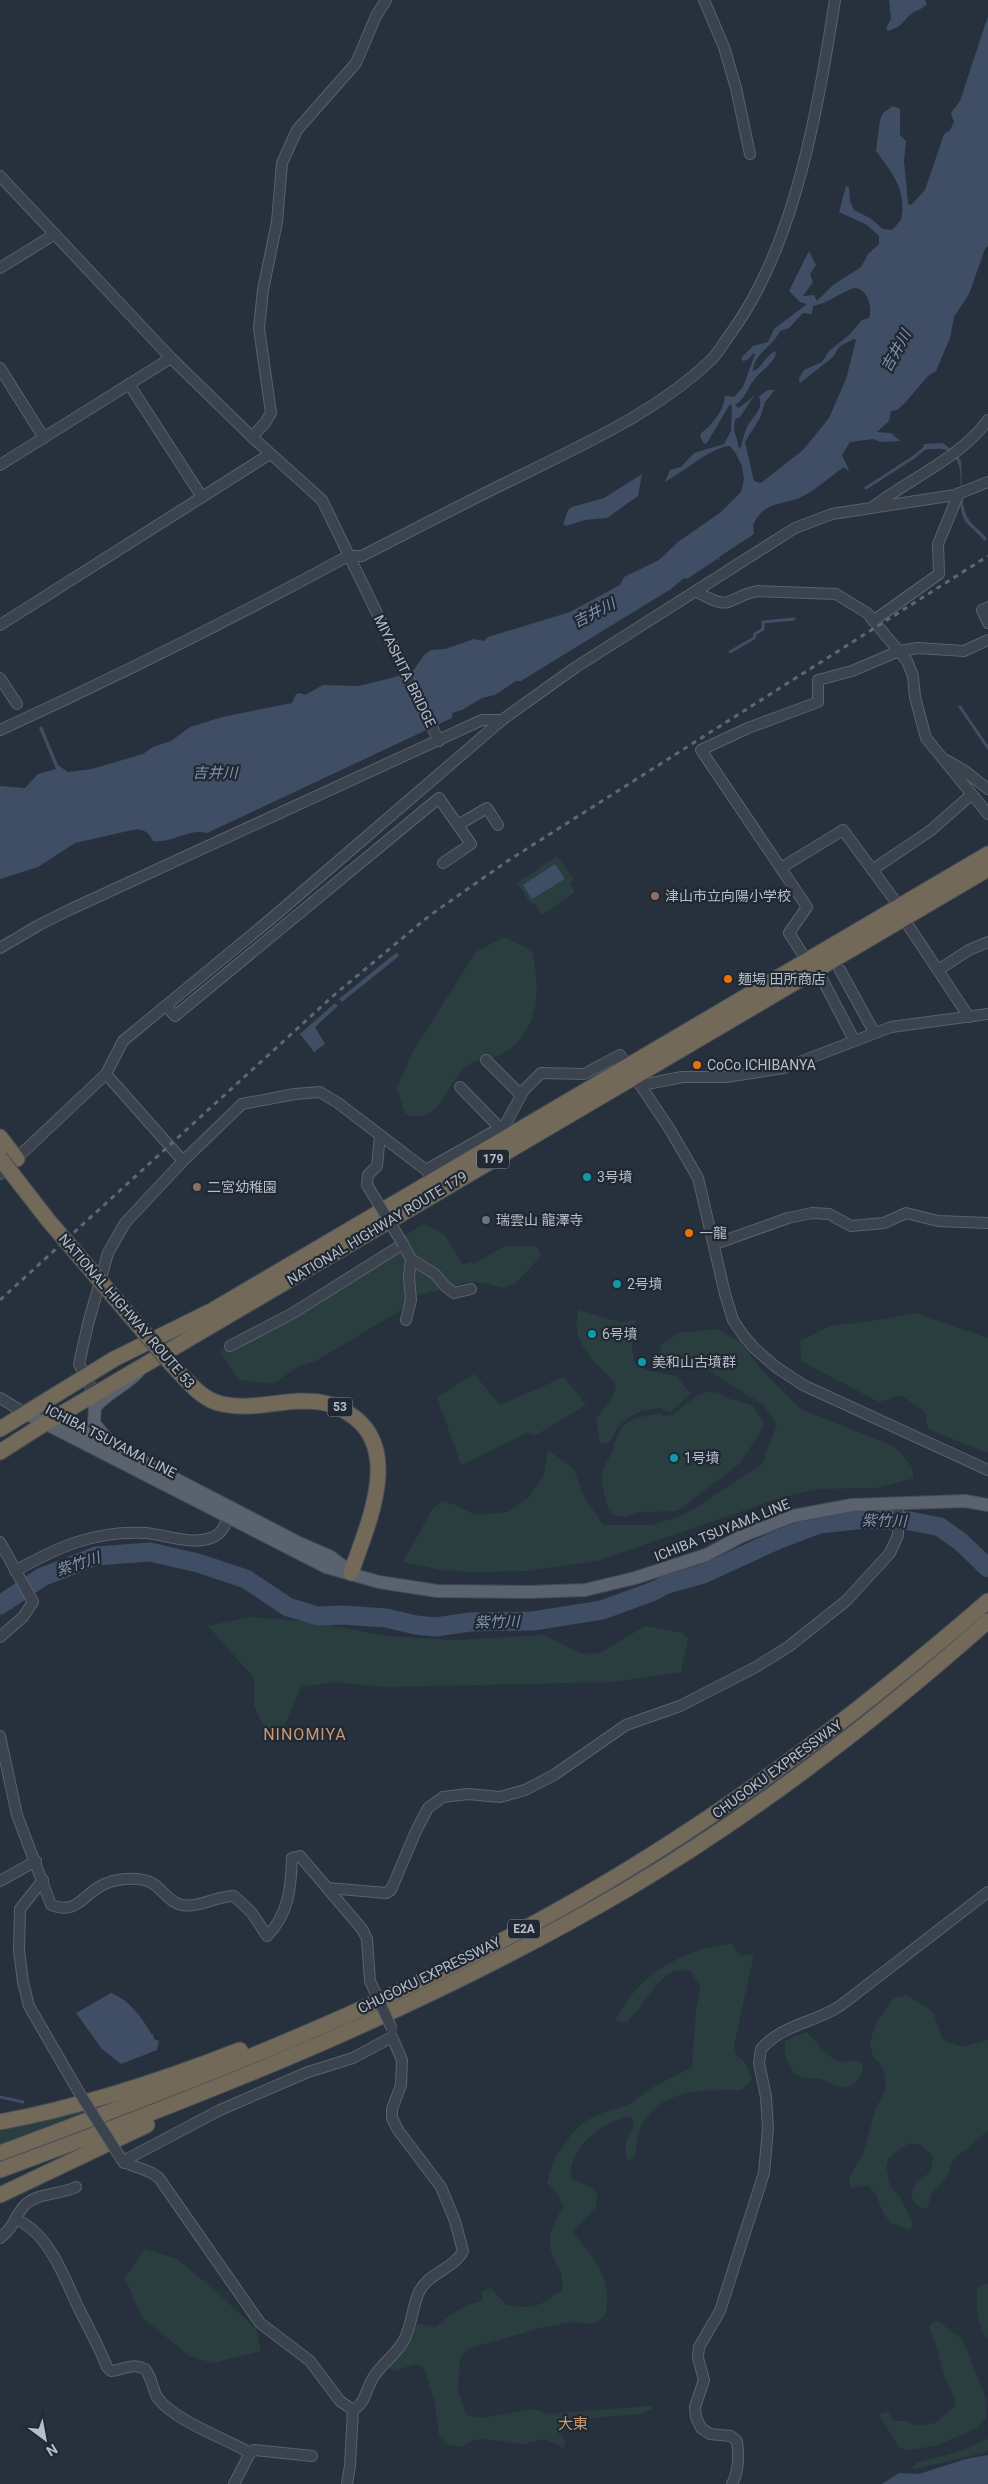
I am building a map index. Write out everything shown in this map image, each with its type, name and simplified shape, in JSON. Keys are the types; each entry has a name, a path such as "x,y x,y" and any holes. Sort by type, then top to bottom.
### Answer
{"highway":[{"name":"NATIONAL HIGHWAY ROUTE 179","path":"0,1429 114,1359 213,1310 434,1180 635,1075 988,854"},
{"name":"NATIONAL HIGHWAY ROUTE 179","path":"812,965 904,918 988,869"},
{"path":"0,1137 17,1159"},
{"name":"NATIONAL HIGHWAY ROUTE 53","path":"0,1158 48,1220 172,1365 202,1395 221,1404 257,1406 302,1401 337,1404 365,1425 377,1453 378,1483 372,1512 351,1572"},
{"name":"NATIONAL HIGHWAY ROUTE 179","path":"0,1452 50,1420 145,1365 434,1180"},
{"name":"CHUGOKU EXPRESSWAY","path":"0,2153 182,2085 305,2034 479,1953 552,1914 675,1840 746,1794 834,1729 988,1601"},
{"name":"CHUGOKU EXPRESSWAY","path":"0,2170 259,2072 332,2040 484,1968 628,1889 708,1838 819,1760 906,1692 988,1621"},
{"path":"0,2122 31,2116 138,2086 268,2039 305,2034"},
{"path":"0,2195 259,2072"}],"main road":[{"path":"112,1446 94,1423 95,1407 100,1400 127,1384 145,1365"},
{"name":"ICHIBA TSUYAMA LINE","path":"25,1413 50,1420 112,1446 326,1567 351,1572 379,1582 438,1591 529,1592 585,1590 635,1578 706,1555 742,1536 793,1516 852,1504 898,1508 965,1501 988,1505"},
{"name":"ICHIBA TSUYAMA LINE","path":"50,1420 230,1513"}],"street":[{"path":"252,437 266,423 271,413 260,328 263,290 277,222 282,163 297,130 356,63 376,16 386,0"},
{"path":"704,0 729,63 750,154"},
{"path":"0,730 82,693 250,609 348,556 362,556 633,420 711,360 746,311 762,279 788,215 803,168 826,60 835,0"},
{"name":"MIYASHITA BRIDGE","path":"0,176 171,358 270,454 322,500 439,741"},
{"path":"0,268 55,234"},
{"path":"1,462 44,438 171,358"},
{"path":"0,368 44,438"},
{"path":"129,384 202,497"},
{"path":"871,508 964,446 988,420"},
{"path":"0,625 270,454"},
{"path":"0,1174 106,1074 123,1041 272,918 502,720 576,667 697,592 795,528 832,514 959,493 988,482"},
{"path":"873,621 939,574 938,544 959,493"},
{"path":"697,592 717,603 727,603 746,593 757,591 836,594 860,607 907,661 913,676 915,696 926,738 988,814"},
{"path":"988,607 982,610 988,623"},
{"path":"854,1040 812,965 789,933 807,908 701,750 748,728 818,702 818,680 852,670 899,652 918,648 964,651 988,640"},
{"path":"0,678 17,704"},
{"path":"2,946 62,914 482,720 502,720"},
{"path":"940,757 965,771 988,790"},
{"path":"872,870 930,831 971,795"},
{"path":"166,1006 175,1016 438,798 471,844 443,863"},
{"path":"458,825 487,808 498,825"},
{"path":"392,816 401,829"},
{"path":"781,868 842,830 893,898"},
{"path":"272,918 281,929"},
{"path":"904,918 968,1017"},
{"path":"938,970 969,950 988,942"},
{"path":"840,970 874,1032"},
{"path":"635,1075 726,1077 784,1068 891,1027 988,1014"},
{"path":"95,1395 84,1377 79,1364 108,1253 125,1223 183,1161 198,1149 242,1104 295,1094 320,1092 338,1102 380,1134 434,1180 505,1125 521,1095 541,1073 584,1074 620,1055 635,1075 698,1178 715,1244 725,1294 733,1320 743,1335 776,1367 803,1385 988,1470"},
{"path":"486,1060 521,1095"},
{"path":"106,1074 183,1161"},
{"path":"460,1087 500,1128"},
{"path":"380,1134 377,1166 368,1176 367,1184 411,1260 435,1274 445,1286 454,1292 471,1289"},
{"path":"715,1244 788,1218 812,1214 829,1214 851,1226 884,1223 906,1213 938,1221 988,1224"},
{"path":"230,1346 293,1313 403,1244"},
{"path":"406,1320 411,1300 409,1277 411,1260"},
{"path":"0,1398 25,1413"},
{"path":"328,1888 386,1893 391,1890 428,1808 443,1798 468,1794 500,1797 525,1790 554,1775 626,1725 680,1706 756,1667 788,1647 846,1601 890,1553 898,1535 898,1508"},
{"path":"17,1576 71,1543 96,1536 146,1533 203,1540 213,1538 222,1532 230,1513"},
{"path":"0,1542 33,1602 23,1617 0,1637"},
{"path":"0,1736 18,1815 51,1905 62,1910 73,1907 95,1889 108,1882 142,1879 154,1884 179,1905 192,1906 226,1896 234,1896 252,1913 267,1936 277,1926 288,1904 292,1858 300,1856 367,1938 370,1981 402,2060 401,2085 392,2109 392,2118 398,2130 441,2187 456,2221 463,2251 456,2260 434,2273 425,2283 419,2292 405,2339 380,2368 362,2400 353,2410 350,2466 347,2484"},
{"path":"0,1881 36,1861"},
{"path":"43,1880 20,1909 19,1950 23,1982 29,2006 77,2089 122,2160 146,2169 159,2178 260,2323 310,2361 340,2401 353,2410"},
{"path":"732,2484 736,2476 737,2440 731,2436 710,2434 702,2428 696,2417 695,2407 704,2380 698,2358 701,2341 720,2311 764,2173 768,2128 766,2097 759,2063 761,2049 784,2030 819,2018 840,2006 988,1892"},
{"path":"122,2160 220,2110 308,2072 353,2058 392,2033"},
{"path":"0,2238 13,2226 24,2205 36,2198 48,2194 63,2193 76,2187"},
{"path":"17,2220 26,2223 33,2230 62,2270 107,2367 111,2371 137,2365 145,2369 157,2396 163,2404 202,2429 250,2453 262,2450 312,2456"},
{"path":"234,2484 250,2453"}],"green space":[{"path":"557,856 574,880 569,884 575,892 542,915 534,903 531,904 517,883"},
{"path":"504,937 531,950 536,980 536,995 530,1024 522,1037 511,1048 497,1056 476,1061 465,1067 434,1109 426,1114 417,1116 405,1114 397,1088 412,1053 476,952"},
{"path":"424,1224 445,1235 463,1265 470,1262 474,1264 504,1246 537,1246 541,1256 515,1284 502,1288 486,1283 466,1282 454,1286 439,1271 416,1258 404,1236"},
{"path":"402,1248 408,1258 408,1306 318,1360 299,1366 273,1384 239,1380 220,1352"},
{"path":"414,1266 434,1276 442,1289 415,1296 413,1282"},
{"path":"579,1310 619,1322 636,1320 632,1349 635,1364 646,1370 676,1376 691,1394 670,1412 659,1408 641,1411 631,1416 619,1425 610,1442 600,1444 596,1419 612,1398 616,1388 614,1381 585,1350 580,1341 577,1331"},
{"path":"915,1313 988,1338 988,1453 928,1429 925,1412 901,1395 879,1402 801,1361 800,1341 830,1326"},
{"path":"717,1329 740,1342 765,1374 800,1409 894,1446 912,1467 914,1478 876,1488 817,1489 783,1497 597,1561 527,1571 475,1572 441,1570 403,1562 433,1508 442,1501 476,1515 508,1512 528,1498 544,1475 548,1450 574,1469 583,1495 603,1525 653,1525 686,1514 762,1464 777,1425 763,1405 704,1367 660,1364 661,1345 679,1333"},
{"path":"474,1374 500,1405 564,1377 586,1405 534,1436 527,1433 461,1465 437,1397"},
{"path":"713,1392 719,1393 726,1398 752,1405 761,1418 763,1424 760,1433 739,1464 677,1511 639,1512 624,1517 614,1515 608,1509 601,1480 604,1466 615,1448 613,1445 624,1425 638,1418 660,1413 664,1416 671,1415 698,1395"},
{"path":"248,1617 313,1622 385,1636 454,1640 544,1635 582,1654 600,1653 645,1626 683,1633 688,1639 681,1672 613,1682 387,1687 333,1682 301,1687 282,1732 268,1736 254,1706 254,1678 208,1626"},
{"path":"731,1944 742,1956 754,1954 734,2046 736,2055 744,2061 752,2079 741,2090 699,2091 672,2098 661,2104 650,2113 640,2129 634,2159 627,2160 625,2145 634,2125 631,2116 609,2124 589,2138 581,2147 571,2168 571,2179 591,2187 597,2195 596,2207 572,2232 594,2260 604,2280 607,2291 605,2316 594,2324 571,2322 544,2327 467,2349 460,2359 458,2389 466,2415 481,2418 533,2409 549,2414 651,2406 652,2409 641,2414 594,2418 561,2427 558,2432 566,2441 563,2448 545,2439 522,2444 484,2439 474,2440 460,2447 447,2444 439,2436 435,2402 424,2368 416,2364 394,2371 388,2367 402,2349 411,2331 418,2324 436,2327 457,2311 482,2301 482,2291 491,2288 506,2305 530,2307 548,2300 562,2290 562,2276 551,2251 550,2240 550,2235 563,2207 559,2196 547,2183 555,2158 571,2135 584,2122 604,2112 628,2105 650,2089 692,2067 696,2010 701,1988 690,1970 674,1971 661,1980 627,2022 615,2021 635,1991 666,1965 691,1953"},
{"path":"907,1995 933,2012 943,2040 962,2047 988,2040 988,2130 953,2159 947,2177 931,2194 928,2207 921,2209 911,2197 915,2184 930,2172 933,2157 922,2145 909,2143 889,2157 886,2166 890,2185 902,2200 913,2225 909,2230 891,2223 882,2211 877,2196 868,2185 851,2188 849,2179 864,2151 876,2108 886,2089 884,2069 872,2054 870,2042 877,2021 894,1998"},
{"path":"806,2032 834,2059 839,2061 856,2061 863,2064 858,2080 848,2087 840,2087 821,2079 805,2078 795,2073 786,2058 785,2041"},
{"path":"168,2081 0,2144 0,2131"},
{"path":"145,2249 177,2259 217,2292 256,2329 261,2351 213,2363 189,2356 142,2317 125,2278"},
{"path":"988,2283 988,2339 979,2322 977,2288"},
{"path":"938,2321 963,2340 987,2401 986,2418 977,2428 938,2445 911,2450 899,2448 879,2414 888,2412 894,2421 908,2421 916,2426 935,2423 955,2407 937,2346 929,2328 932,2322"},
{"path":"988,2439 988,2451 983,2453 915,2469 912,2468 916,2463 958,2452"}],"water":[{"path":"889,0 925,0 927,4 912,13 899,26 888,31 886,28 891,19"},
{"name":"吉井川","path":"988,16 988,246 985,249 969,294 954,317 950,338 936,371 928,376 904,404 897,410 891,411 889,421 877,432 891,433 900,441 881,442 873,439 850,442 842,455 848,471 844,467 804,496 767,508 753,525 754,534 719,557 720,560 717,559 687,579 684,578 671,589 521,681 516,681 495,695 482,698 462,710 452,713 452,718 207,833 193,832 168,840 153,841 144,831 139,829 132,830 75,843 38,867 0,879 0,786 25,788 38,774 56,769 39,728 42,726 58,765 68,772 92,769 143,754 153,747 171,741 190,727 222,717 292,703 296,694 305,695 323,685 358,686 388,679 413,671 424,655 431,650 445,649 474,639 484,641 488,637 570,612 620,585 624,577 659,560 678,542 721,512 741,492 744,480 742,466 730,446 716,450 665,482 670,470 681,467 694,453 724,444 731,431 732,406 730,404 707,443 704,444 700,436 722,408 725,396 734,397 743,387 755,354 743,361 742,357 753,346 768,342 774,329 807,304 800,302 789,291 809,251 816,265 810,274 813,282 803,296 814,295 817,301 833,285 861,267 868,254 879,244 879,236 867,225 839,212 846,186 849,187 850,201 854,210 870,218 883,229 892,230 901,220 902,200 900,191 893,175 876,151 880,120 883,113 893,106 900,109 900,135 906,141 904,161 908,204 911,205 925,190 944,134 950,130 954,122 951,113 960,101","holes":["854,288 859,289 868,298 869,318 862,320 849,335 829,351 822,362 804,370 799,378 800,383 833,357 840,346 854,339 856,340 846,379 829,418 803,450 761,483 754,481 745,442 760,418 765,402 775,390 768,390 759,396 759,409 747,427 741,447 739,448 734,429 735,419 740,417 754,396 739,408 735,405 744,397 757,377 773,361 776,353 775,351 772,353 753,371 756,360 780,331 789,328 803,313 812,314 813,306"]},
{"path":"943,443 958,455 961,462 963,506 970,521 987,539 984,541 966,522 962,514 961,479 958,462 946,450 923,449 924,444"},
{"path":"642,474 638,496 607,518 585,520 566,526 563,524 568,510 572,507 604,498"},
{"path":"555,864 565,879 532,899 523,885"},
{"path":"397,952 399,956 342,1002 339,999"},
{"path":"335,1003 338,1006 315,1027 325,1044 314,1052 300,1034"},
{"path":"111,1993 130,2005 140,2016 152,2035 153,2033 154,2039 159,2041 157,2050 121,2064 102,2049 76,2013"},
{"path":"988,2455 988,2484 882,2484 899,2473 919,2474 966,2459"}],"waterway":[{"path":"866,488 926,447"},
{"path":"730,652 754,638 755,634 763,629 763,622 794,619"},
{"path":"960,707 988,748"},
{"name":"紫竹川","path":"0,1605 42,1577 96,1556 150,1552 198,1563 246,1579 288,1607 318,1616 343,1615 386,1618 416,1625 436,1627 470,1622 533,1621 602,1610 654,1591 667,1584 703,1574 777,1540 819,1524 865,1519 910,1521 940,1527 961,1542 988,1568"},
{"path":"0,2097 23,2102"}],"railway":[{"path":"0,1300 333,996 429,916 509,860 988,556"}],"place":[{"name":"津山市立向陽小学校","path":"655,896"},
{"name":"麺場 田所商店","path":"728,979"},
{"name":"CoCo ICHIBANYA","path":"697,1065"},
{"name":"3号墳","path":"587,1177"},
{"name":"二宮幼稚園","path":"197,1187"},
{"name":"瑞雲山 龍澤寺","path":"486,1220"},
{"name":"一龍","path":"689,1233"},
{"name":"2号墳","path":"617,1284"},
{"name":"6号墳","path":"592,1334"},
{"name":"美和山古墳群","path":"642,1362"},
{"name":"1号墳","path":"674,1458"}],"district":[{"name":"NINOMIYA","path":"305,1734"},
{"name":"大東","path":"573,2424"}]}
